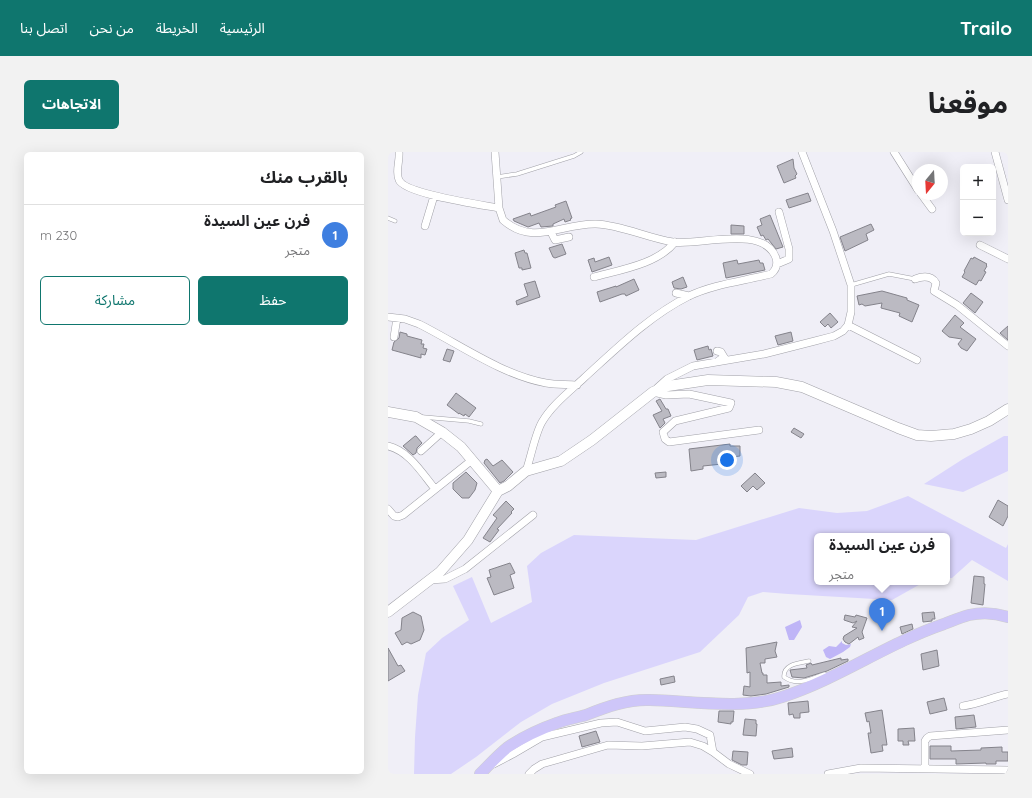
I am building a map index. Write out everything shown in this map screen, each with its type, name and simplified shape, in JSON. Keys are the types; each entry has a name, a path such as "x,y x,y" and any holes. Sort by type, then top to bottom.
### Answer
{"main road":[{"path":"483,771 508,748 537,730 608,706 648,700 719,703 758,702 782,697 828,677 922,632 963,617 998,613 1008,617"}],"street":[{"path":"399,152 398,175 399,180 402,183 418,191 434,196 499,208"},
{"path":"495,152 499,208 503,220 513,228 526,233 545,233 597,224 617,227 658,240 675,242 740,238 760,243 773,252 777,264 775,270 771,274 712,288 689,296 633,334 560,400 546,416 541,424 526,471"},
{"path":"388,612 440,572 468,540 498,491 508,486 526,471 561,461 592,440 676,373 693,366 764,354 834,336 843,331 848,324 851,312 851,285 833,231 802,152"},
{"path":"894,152 912,180"},
{"path":"995,152 1008,200"},
{"path":"425,226 434,196"},
{"path":"925,200 932,209"},
{"path":"777,264 789,260 789,249 779,212"},
{"path":"551,232 555,240 569,237"},
{"path":"594,277 651,260 670,249 675,242"},
{"path":"980,245 1008,259"},
{"path":"915,279 924,276 933,279 936,284 934,291 957,305 1008,346"},
{"path":"676,293 689,296"},
{"path":"388,317 419,324 495,365 518,375 547,384 577,385"},
{"path":"394,337 397,318"},
{"path":"848,324 917,360"},
{"path":"716,362 724,357 721,352 717,351"},
{"path":"653,392 668,386 708,380 776,382 802,388 917,435 931,436 954,434 989,421 1008,409"},
{"path":"653,392 666,395 689,394 731,403 729,408 676,421 663,432 665,439 669,442 759,430"},
{"path":"388,412 416,417 442,432 461,447 498,491"},
{"path":"421,451 442,432"},
{"path":"388,446 401,451 411,460 435,489"},
{"path":"388,509 394,516 398,517 403,515 472,460"},
{"path":"430,580 445,579 465,569 533,515"},
{"path":"963,706 1008,694"},
{"path":"483,771 542,737 600,723 617,722 645,731 685,727 697,729 710,735 713,752"},
{"path":"925,769 925,741 930,736 1008,730"},
{"path":"529,774 534,768 542,764 608,745 642,746 690,742 703,746 730,764 750,774"},
{"path":"828,774 861,768 993,772 1008,770"}],"lane":[{"path":"497,177 517,174 574,156 581,152"},
{"path":"388,218 395,221"},
{"path":"851,285 889,274 915,279"},
{"path":"416,417 469,421 481,424"},
{"path":"809,661 792,664 786,668 784,677 796,682 806,682 825,674 828,677"}],"shaded area":[{"path":"1004,436 1008,436 1008,471 963,492 924,484 963,459"},
{"path":"908,496 1006,548 1008,544 1008,581 972,560 952,578 950,578 950,533 814,533 814,585 919,585 892,600 763,592 748,597 739,615 700,652 604,683 552,704 521,722 476,757 451,774 414,774 418,695 426,653 442,638 469,620 453,586 472,577 491,623 532,602 527,566 541,553 574,535 696,540 799,508 837,513 867,511"},
{"path":"800,620 802,627 794,640 789,640 785,627"},
{"path":"842,641 842,643 846,645 851,644 850,647 830,659 826,657 823,650 829,646 836,647"}],"building":[{"path":"793,159 794,168 797,174 795,176 796,178 784,183 777,166"},
{"path":"808,193 811,201 789,208 786,200"},
{"path":"566,201 572,218 570,219 571,220 565,222 564,219 553,224 553,226 541,227 539,223 528,227 514,221 513,219 530,213 531,216 556,207 555,205"},
{"path":"770,215 783,247 776,249 768,239 766,240 763,235 761,236 757,227 762,225 760,219"},
{"path":"871,224 874,230 866,234 868,240 845,251 840,237"},
{"path":"731,225 744,226 744,234 731,234"},
{"path":"562,244 566,254 555,258 553,257 549,248"},
{"path":"524,250 525,253 527,253 531,268 522,270 522,268 519,268 515,253"},
{"path":"609,257 612,265 592,272 588,260 594,258 595,262"},
{"path":"974,257 987,264 984,271 986,272 981,281 979,280 976,285 962,277 971,258 973,259"},
{"path":"737,260 738,264 759,260 760,263 763,263 765,270 726,278 723,263"},
{"path":"683,277 687,287 681,289 674,288 672,282"},
{"path":"634,279 639,290 626,296 625,294 622,294 600,302 597,292 616,287"},
{"path":"535,281 540,297 517,305 516,301 528,296 524,284"},
{"path":"882,291 907,298 907,300 919,305 912,322 899,316 900,313 881,308 882,303 865,306 862,304 859,305 857,296"},
{"path":"971,293 983,302 975,313 963,303"},
{"path":"830,313 838,322 831,328 828,324 825,327 820,322"},
{"path":"955,315 964,323 960,327 976,339 967,351 961,348 958,344 962,339 949,337 942,331"},
{"path":"1008,326 1008,340 1000,333"},
{"path":"400,332 407,334 407,336 422,340 421,344 424,344 423,348 427,349 425,355 421,354 421,358 392,350 394,342 399,338"},
{"path":"791,332 793,341 778,345 775,336"},
{"path":"708,346 709,350 711,349 713,356 697,360 694,350"},
{"path":"447,349 454,351 450,362 443,360"},
{"path":"456,393 476,408 469,417 465,414 464,416 459,414 447,405"},
{"path":"660,399 666,409 668,409 671,416 663,419 665,423 660,428 653,415 662,411 656,401"},
{"path":"794,428 804,434 801,438 791,432"},
{"path":"415,436 422,443 413,455 403,446"},
{"path":"730,444 730,446 740,446 740,456 732,457 732,463 703,466 703,469 691,471 689,449"},
{"path":"487,459 493,466 502,460 513,472 500,483 484,463"},
{"path":"466,472 477,483 475,490 469,498 462,498 453,489 453,483"},
{"path":"666,472 666,477 656,478 655,473"},
{"path":"755,473 765,483 757,490 753,486 747,492 741,486"},
{"path":"998,500 1008,506 1008,516 1003,526 989,517"},
{"path":"506,501 514,509 497,529 499,530 490,542 483,538 497,518 493,515"},
{"path":"510,563 515,573 510,575 514,588 494,595 487,578 491,577 489,570"},
{"path":"974,576 984,577 985,584 983,605 971,603"},
{"path":"413,612 421,616 424,630 420,640 411,644 407,642 402,645 395,633 401,630 402,618"},
{"path":"934,612 935,619 932,619 932,621 923,622 922,613"},
{"path":"845,615 855,617 856,615 867,618 862,632 864,638 859,640 858,637 849,644 845,642 843,639 844,636 857,628 852,627 857,621 853,623 844,620"},
{"path":"912,624 913,629 902,634 900,627"},
{"path":"777,642 775,651 777,657 765,659 765,663 760,663 762,673 763,675 767,675 767,683 781,682 781,686 789,685 789,687 766,694 751,696 743,695 744,686 750,687 750,672 747,673 746,648"},
{"path":"388,648 398,666 401,665 405,671 388,681"},
{"path":"937,650 939,666 923,670 921,654"},
{"path":"841,658 841,660 848,659 848,661 827,671 804,678 792,677 790,670 807,668 806,665 811,663 812,665"},
{"path":"674,676 675,682 661,685 660,679"},
{"path":"944,698 947,710 930,714 927,702"},
{"path":"808,701 809,712 800,713 800,718 794,718 793,714 789,715 788,703"},
{"path":"882,710 887,745 882,745 883,751 871,753 868,733 871,733 869,721 867,722 865,713"},
{"path":"719,711 734,711 733,722 731,722 731,724 718,722"},
{"path":"974,715 976,727 956,729 955,717"},
{"path":"745,719 756,720 756,736 743,735"},
{"path":"914,728 915,741 908,741 909,745 903,745 903,741 898,741 898,729"},
{"path":"596,731 600,742 582,747 579,736"},
{"path":"930,746 951,746 951,751 981,750 981,748 1002,747 1002,752 1008,752 1008,761 996,761 996,764 956,764 956,759 930,759"},
{"path":"792,748 793,757 774,759 772,751"},
{"path":"733,751 748,752 747,765 742,765 732,760"}],"place":[{"name":"فرن عين السيدة","path":"882,631"}]}
